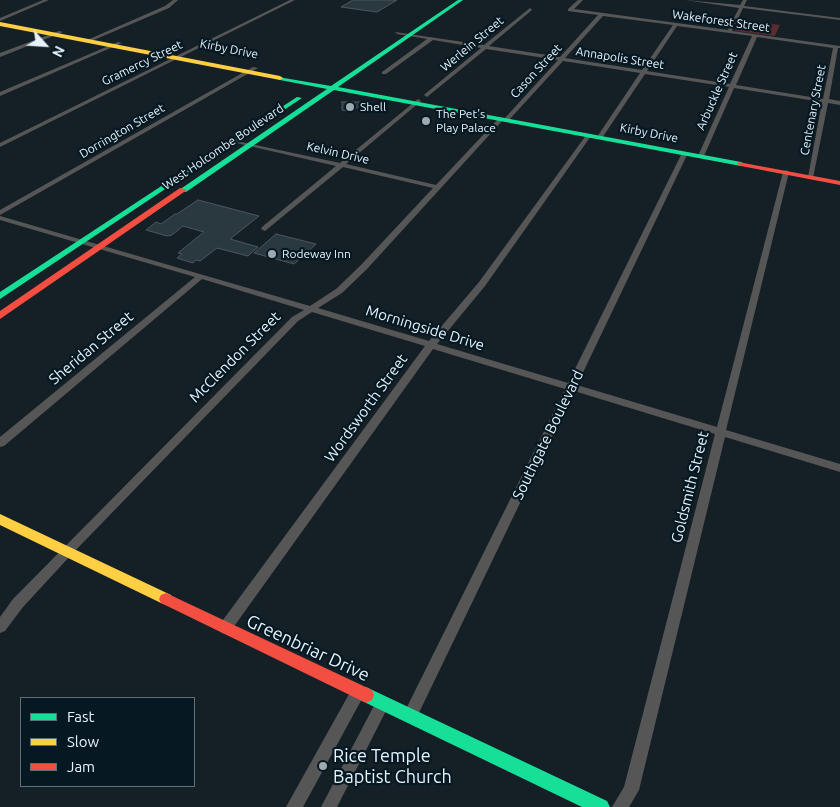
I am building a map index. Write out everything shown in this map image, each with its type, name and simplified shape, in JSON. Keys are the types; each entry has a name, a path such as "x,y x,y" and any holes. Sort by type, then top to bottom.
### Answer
{"main road":[{"name":"West Holcombe Boulevard","path":"0,316 251,145 396,33 446,0"},
{"name":"West Holcombe Boulevard","path":"0,296 234,141 410,35 461,0"},
{"name":"Kirby Drive","path":"0,20 91,40 329,85 420,100 453,110 840,183"},
{"name":"Kirby Drive","path":"0,24 57,33"},
{"name":"Greenbriar Drive","path":"0,518 358,692 602,807"}],"street":[{"path":"0,20 47,0"},
{"path":"91,40 167,7 176,0"},
{"name":"Gramercy Street","path":"0,145 293,0"},
{"name":"Wakeforest Street","path":"581,0 570,10 838,47"},
{"path":"687,0 840,19"},
{"path":"729,32 745,0"},
{"name":"Werlein Street","path":"420,100 530,9"},
{"name":"Cason Street","path":"504,119 602,14"},
{"name":"Wordsworth Street","path":"225,628 431,345 482,284 644,72 676,24"},
{"path":"0,55 57,33"},
{"name":"Annapolis Street","path":"396,33 840,103"},
{"name":"Arbuckle Street","path":"701,156 755,35"},
{"path":"384,73 431,39"},
{"path":"0,94 116,44"},
{"name":"Centenary Street","path":"811,177 838,47"},
{"name":"Dorrington Street","path":"0,213 252,70"},
{"path":"264,229 420,100"},
{"name":"McClendon Street","path":"0,627 18,603 67,551 295,319 325,301 350,281 504,119"},
{"name":"Kelvin Drive","path":"234,141 438,188"},
{"name":"Southgate Boulevard","path":"410,716 685,153"},
{"name":"Goldsmith Street","path":"620,807 630,790 786,172"},
{"name":"Morningside Drive","path":"0,218 201,276 840,468"},
{"name":"Sheridan Street","path":"0,443 201,276"},
{"path":"294,807 358,692"},
{"path":"329,807 383,703"}],"shaded area":[{"path":"741,19 780,25 775,36 735,31"}],"building":[{"path":"353,0 397,0 377,12 341,7"},
{"name":"Shell","path":"342,102 365,102 351,112 342,110"},
{"path":"198,200 259,216 230,239 258,247 248,256 217,248 200,261 196,260 193,263 177,258 182,254 178,253 204,232 183,226 172,235 167,236 146,230 156,222 161,224"},
{"name":"Rodeway Inn","path":"276,234 316,244 294,264 254,253"}],"traffic: fast":[{"path":"183,190 461,0"},
{"path":"280,78 741,164"},
{"path":"0,296 299,98"},
{"path":"366,695 601,807"}],"traffic: slow":[{"path":"0,24 280,78"},
{"path":"0,519 166,599"}],"traffic: jam":[{"path":"741,164 840,183"},
{"path":"0,316 183,190"},
{"path":"166,599 366,695"}],"place":[{"name":"Shell","path":"350,107"},
{"name":"The Pet's Play Palace","path":"426,121"},
{"name":"Rodeway Inn","path":"272,254"},
{"name":"Rice Temple Baptist Church","path":"323,766"}]}
